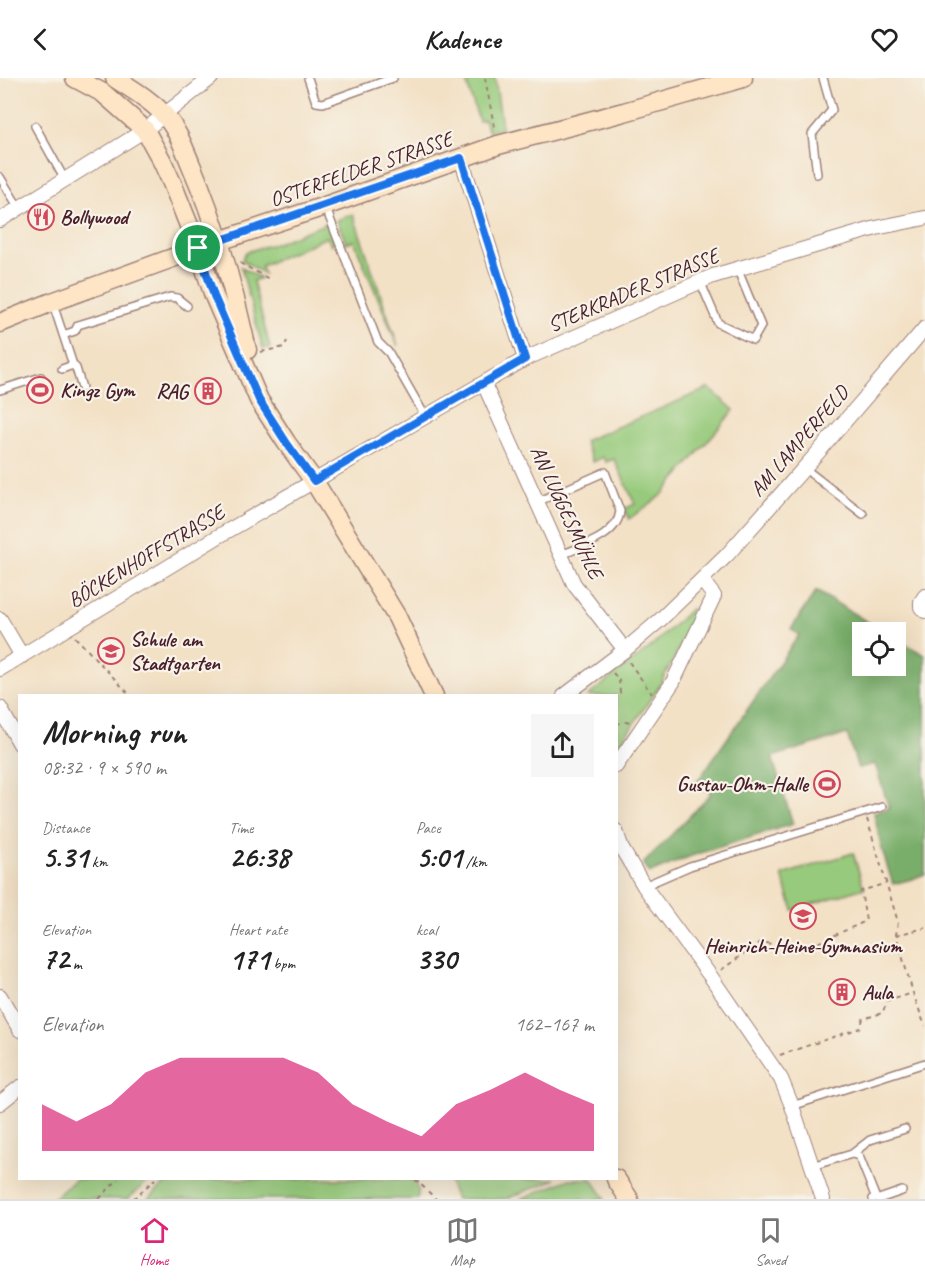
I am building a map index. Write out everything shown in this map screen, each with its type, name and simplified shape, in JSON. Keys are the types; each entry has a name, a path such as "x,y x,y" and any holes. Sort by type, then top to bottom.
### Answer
{"main road":[{"path":"75,78 103,93 145,130 169,176 198,248 214,296 257,393"},
{"path":"115,78 137,92 165,115 180,140 219,240 259,400 314,481 397,617 433,694"},
{"name":"OSTERFELDER STRASSE","path":"0,323 219,240 325,206 498,145 743,78"},
{"path":"617,1180 629,1199"}],"street":[{"path":"0,220 145,130 211,78"},
{"path":"461,158 525,359"},
{"name":"STERKRADER STRASSE","path":"314,481 525,359 700,281 876,228 925,218"},
{"name":"AM LAMPERFELD","path":"567,694 660,620 727,555 925,327"},
{"name":"AN LUGGESMÜHLE","path":"484,384 574,584 623,651"},
{"name":"BÖCKENHOFFSTRASSE","path":"0,669 314,481"},
{"path":"618,763 674,682 714,596 702,580"},
{"path":"925,596 921,602 921,607 925,611"},
{"path":"0,619 22,656"},
{"path":"0,708 18,740"},
{"path":"620,851 781,1078 823,1199"},
{"path":"0,996 18,1027"},
{"path":"0,1103 18,1089"}],"lane":[{"path":"308,78 316,102 319,103 393,78"},
{"path":"817,174 813,134 832,110 823,78"},
{"path":"34,126 65,180"},
{"path":"0,177 19,208"},
{"path":"325,206 378,342 389,353 425,416"},
{"path":"700,281 718,323 753,340 761,326 737,268"},
{"path":"63,335 75,331 78,325 170,297 177,297 188,306"},
{"path":"52,302 82,388"},
{"path":"62,369 73,365"},
{"path":"0,390 41,377"},
{"path":"804,468 863,514"},
{"path":"537,502 605,472 620,510 620,517 602,536 561,555"},
{"path":"644,886 690,866 882,807"},
{"path":"792,1106 924,1064"},
{"path":"812,1166 852,1154 870,1140 905,1129"},
{"path":"852,1154 859,1156 874,1196 873,1199"},
{"path":"879,1199 902,1191"}],"path":[{"path":"485,78 498,145"},
{"path":"226,266 240,263 270,279"},
{"path":"248,355 284,347 287,341"},
{"path":"67,629 129,694"},
{"path":"623,651 659,703"},
{"path":"606,664 619,680 620,693 618,695"},
{"path":"865,813 898,922 897,935 913,993 925,1026"},
{"path":"711,977 761,942 802,950 866,921 861,891 887,883"},
{"path":"897,935 925,928"},
{"path":"768,1059 860,1028 863,1019 882,1012 888,1001 913,993"},
{"path":"99,1199 117,1180"},
{"path":"133,1199 154,1180"},
{"path":"416,1180 436,1199"}],"green space":[{"path":"465,78 495,78 502,128 489,132 484,120 479,121"},
{"path":"353,214 398,346 354,241 346,243 337,220"},
{"path":"327,223 334,240 331,245 327,237 261,266 264,274 242,260 246,252 277,243"},
{"path":"241,267 261,278 253,281 270,348 263,349"},
{"path":"709,388 734,410 661,496 629,519 624,509 635,504 614,459 606,462 603,457 593,462 584,441"},
{"path":"816,591 868,622 852,622 852,676 906,676 906,645 925,655 925,874 893,884 882,850 874,813 889,808 875,764 858,768 847,734 772,757 793,824 691,856 650,873 643,864 711,794 697,782 799,635 791,629"},
{"path":"691,609 697,612 658,688 618,747 618,694 591,694 652,646"},
{"path":"853,853 864,888 793,910 782,875"},
{"path":"75,1180 149,1180 128,1199 53,1199"},
{"path":"169,1180 411,1180 418,1190 417,1199 148,1199"},
{"path":"448,1180 554,1180 506,1199 456,1199"},
{"path":"568,1180 593,1180 605,1199 520,1199"}],"place":[{"name":"Bollywood","path":"41,217"},
{"name":"Kingz Gym","path":"40,390"},
{"name":"RAG","path":"208,391"},
{"name":"Schule am Stadtgarten","path":"111,651"},
{"name":"Gustav-Ohm-Halle","path":"827,784"},
{"name":"Heinrich-Heine-Gymnasium","path":"803,916"},
{"name":"Aula","path":"842,992"}],"route":[{"path":"461,158 525,359 314,481 259,400 214,296 198,248 461,158"}]}
